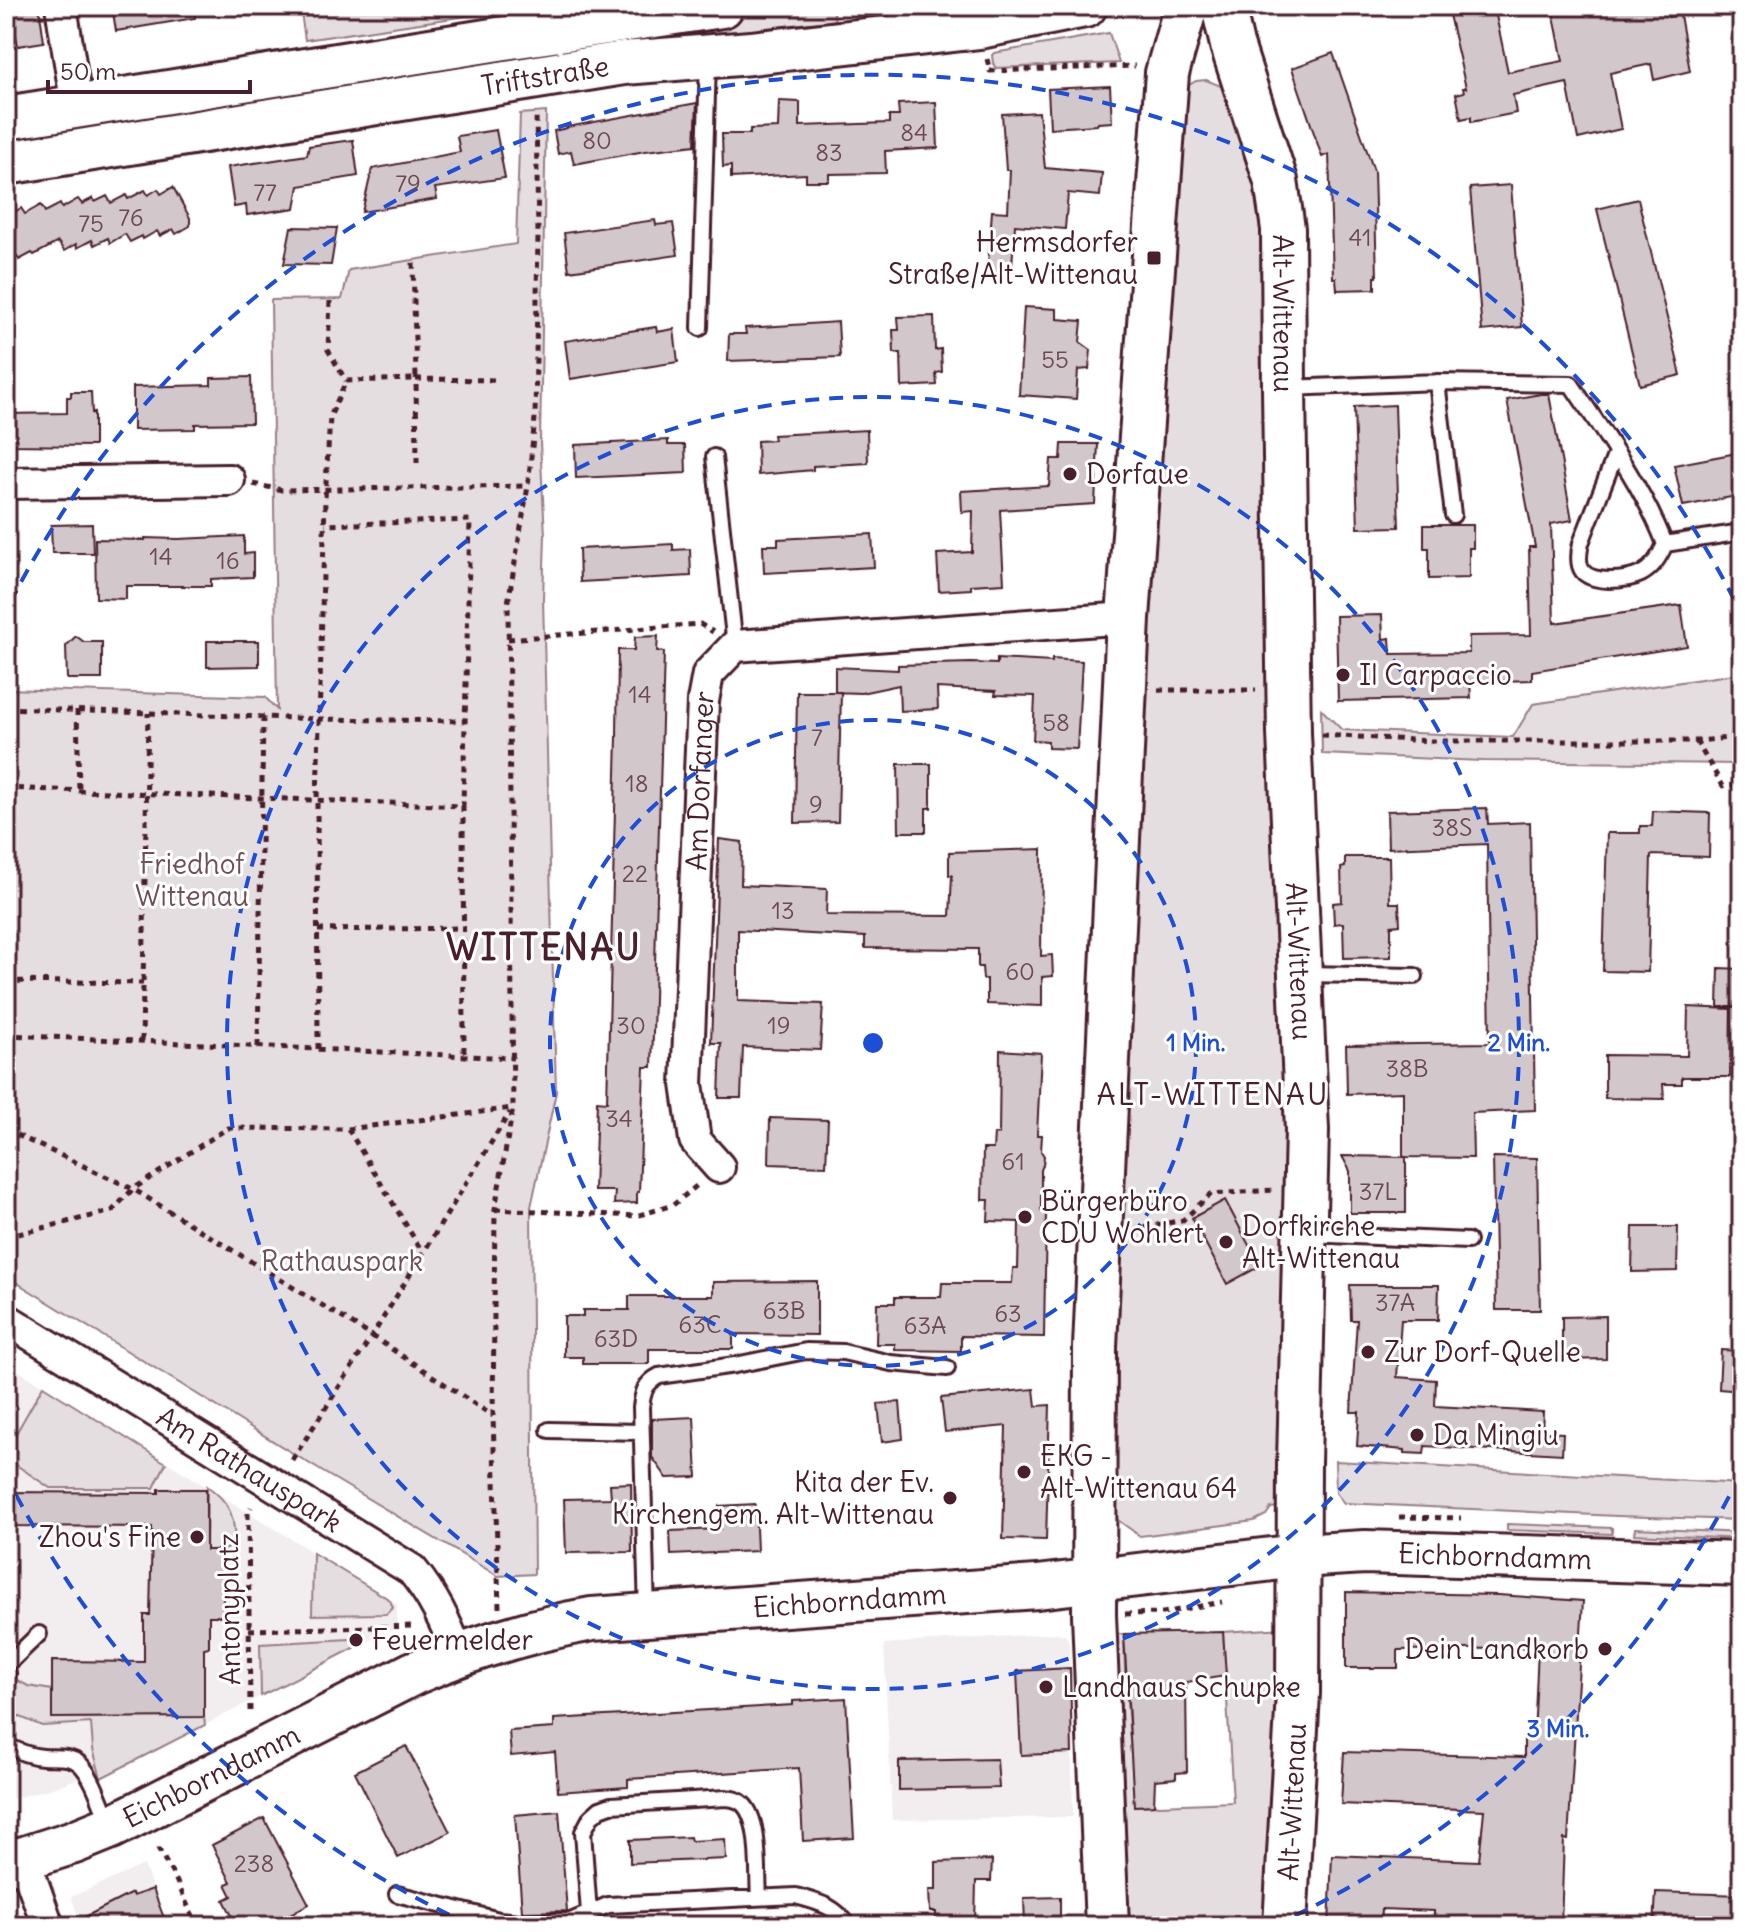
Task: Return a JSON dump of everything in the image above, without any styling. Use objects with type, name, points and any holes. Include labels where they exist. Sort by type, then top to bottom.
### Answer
[{"type":"main road","name":"Triftstraße","points":[[6,118],[722,6]]},
{"type":"main road","name":"Triftstraße","points":[[6,163],[624,63],[751,53],[856,24],[980,27],[1085,6]]},
{"type":"main road","points":[[1107,1926],[1096,1676],[1103,1597],[1095,1347],[1152,70],[1186,6]]},
{"type":"main road","name":"Alt-Wittenau","points":[[1223,6],[1232,45],[1276,181],[1283,229],[1289,733],[1307,1130],[1298,1693],[1285,1926]]},
{"type":"main road","points":[[619,22],[624,63]]},
{"type":"main road","points":[[1152,70],[1216,66],[1242,74]]},
{"type":"main road","name":"Eichborndamm","points":[[15,1862],[111,1827],[414,1673],[458,1654],[546,1627],[592,1619],[1037,1587],[1103,1597],[1298,1556],[1365,1552],[1742,1564]]},
{"type":"street","points":[[61,6],[77,107]]},
{"type":"street","points":[[6,483],[229,480]]},
{"type":"street","points":[[735,646],[1128,618]]},
{"type":"street","name":"Am Dorfanger","points":[[719,1167],[695,1140],[687,1084],[703,701],[708,674],[735,646]]},
{"type":"street","name":"Am Rathauspark","points":[[6,1319],[412,1570],[442,1614],[458,1654]]},
{"type":"street","points":[[15,1862],[48,1926]]},
{"type":"lane","points":[[700,328],[708,55]]},
{"type":"lane","points":[[1284,388],[1437,382],[1571,384],[1616,453],[1656,521],[1665,544],[1659,558],[1642,573],[1624,580],[1592,580],[1586,576],[1578,558],[1616,453]]},
{"type":"lane","points":[[1437,382],[1453,515]]},
{"type":"lane","points":[[714,457],[735,646]]},
{"type":"lane","points":[[1665,544],[1742,532]]},
{"type":"lane","points":[[1300,974],[1415,976]]},
{"type":"lane","points":[[1304,1233],[1468,1241]]},
{"type":"lane","points":[[647,1614],[641,1432],[643,1393],[652,1380],[659,1376],[806,1351],[843,1352],[891,1363],[947,1368]]},
{"type":"lane","points":[[549,1430],[641,1432]]},
{"type":"lane","points":[[9,1669],[39,1634]]},
{"type":"lane","points":[[6,1745],[40,1757],[74,1760],[82,1765],[111,1827]]},
{"type":"lane","points":[[589,1913],[583,1832],[591,1817],[611,1805],[726,1798],[738,1800],[745,1806],[755,1829],[759,1898]]},
{"type":"lane","points":[[397,1894],[499,1920],[520,1922],[571,1921],[608,1905],[796,1896],[826,1904],[840,1913],[849,1926]]},
{"type":"path","points":[[985,50],[990,71],[1152,70]]},
{"type":"path","points":[[498,1590],[493,1416],[495,1209],[513,1108],[508,603],[528,486],[535,403],[538,235],[536,113]]},
{"type":"path","points":[[413,262],[417,463]]},
{"type":"path","points":[[330,301],[328,350],[346,381]]},
{"type":"path","points":[[346,381],[499,380]]},
{"type":"path","points":[[318,1049],[317,800],[325,525],[330,417],[346,381]]},
{"type":"path","points":[[229,480],[282,490],[528,486]]},
{"type":"path","points":[[325,525],[470,520],[463,806],[464,1056]]},
{"type":"path","points":[[508,639],[700,624],[735,646]]},
{"type":"path","points":[[1125,690],[1288,690]]},
{"type":"path","points":[[6,708],[465,721]]},
{"type":"path","points":[[77,710],[79,791]]},
{"type":"path","points":[[142,1041],[148,713]]},
{"type":"path","points":[[258,1047],[263,717]]},
{"type":"path","points":[[1289,733],[1432,741],[1696,741],[1742,737]]},
{"type":"path","points":[[1696,741],[1723,786],[1742,784]]},
{"type":"path","points":[[6,788],[463,806]]},
{"type":"path","points":[[318,930],[464,928]]},
{"type":"path","points":[[6,981],[143,983]]},
{"type":"path","points":[[6,1035],[513,1058]]},
{"type":"path","points":[[6,1237],[112,1211],[133,1189],[228,1128],[348,1129],[513,1108]]},
{"type":"path","points":[[292,1460],[513,1108]]},
{"type":"path","points":[[348,1129],[423,1253]]},
{"type":"path","points":[[6,1130],[133,1189],[372,1336],[493,1416]]},
{"type":"path","points":[[495,1209],[636,1216],[673,1205],[719,1167]]},
{"type":"path","points":[[1102,1221],[1132,1231],[1183,1220],[1211,1194],[1304,1189]]},
{"type":"path","name":"Antonyplatz","points":[[250,1711],[248,1513],[251,1507]]},
{"type":"path","points":[[1103,1597],[1163,1613],[1231,1601]]},
{"type":"path","points":[[249,1630],[415,1626]]},
{"type":"path","points":[[158,1848],[197,1926]]},
{"type":"shaded area","points":[[6,1363],[397,1604],[397,1628],[141,1755],[50,1789],[6,1800]]},
{"type":"shaded area","points":[[1065,1635],[1069,1641],[1073,1817],[892,1820],[884,1644]]},
{"type":"shaded area","points":[[144,1865],[167,1926],[82,1926],[71,1897]]},
{"type":"green space","points":[[300,6],[534,6],[305,40]]},
{"type":"green space","points":[[804,6],[833,6],[835,21],[673,46],[667,39],[667,33],[676,26]]},
{"type":"green space","points":[[876,6],[986,6],[882,18],[877,15]]},
{"type":"green space","points":[[1109,33],[1119,63],[996,68],[993,63],[994,53]]},
{"type":"green space","points":[[1206,80],[1221,86],[1226,93],[1266,226],[1292,1166],[1285,1506],[1271,1508],[1266,1515],[1254,1521],[1140,1536],[1108,1513],[1117,1084],[1182,89],[1196,81]]},
{"type":"green space","points":[[546,112],[540,442],[545,535],[543,599],[556,1092],[531,1207],[534,1574],[498,1576],[6,1276],[6,689],[265,697],[277,710],[271,300],[342,299],[349,270],[516,244],[520,114]]},
{"type":"green space","points":[[1742,673],[1742,764],[1482,761],[1322,754],[1321,709],[1342,730],[1513,737],[1533,704]]},
{"type":"green space","points":[[43,1386],[166,1463],[154,1488],[50,1488],[6,1458],[6,1451]]},
{"type":"green space","points":[[1335,1461],[1742,1484],[1742,1520],[1344,1503],[1336,1493]]},
{"type":"green space","points":[[207,1486],[230,1510],[234,1526],[234,1544],[231,1547],[206,1550]]},
{"type":"green space","points":[[1507,1524],[1612,1528],[1612,1534],[1507,1530]]},
{"type":"green space","points":[[1635,1528],[1742,1533],[1742,1539],[1634,1534]]},
{"type":"green space","points":[[313,1553],[390,1600],[393,1608],[386,1614],[312,1615]]},
{"type":"green space","points":[[1283,1628],[1270,1926],[1122,1926],[1111,1634],[1124,1634],[1135,1806],[1233,1802],[1223,1632]]},
{"type":"green space","points":[[350,1639],[362,1644],[261,1696],[260,1644]]},
{"type":"green space","points":[[15,1679],[28,1686],[52,1690],[91,1717],[204,1717],[205,1725],[101,1778],[93,1749],[91,1723],[42,1726],[6,1711],[6,1693]]},
{"type":"building","points":[[6,6],[39,6],[44,42],[18,46],[16,36],[6,37]]},
{"type":"building","points":[[112,6],[194,6],[195,18],[116,31]]},
{"type":"building","points":[[1447,6],[1494,6],[1508,72],[1563,61],[1552,6],[1666,6],[1668,17],[1680,15],[1690,71],[1654,80],[1651,64],[1610,73],[1621,129],[1578,139],[1567,83],[1513,95],[1516,113],[1471,122],[1471,117],[1461,119],[1456,94],[1464,92],[1463,88],[1466,88]]},
{"type":"building","points":[[1333,53],[1374,171],[1375,289],[1337,290],[1336,278],[1333,278],[1329,154],[1322,157],[1292,68]]},
{"type":"building","points":[[1110,86],[1112,122],[1050,128],[1048,89]]},
{"type":"building","points":[[779,101],[800,102],[800,126],[889,123],[889,116],[899,116],[898,104],[936,102],[938,148],[885,151],[886,173],[829,174],[829,181],[806,181],[806,174],[731,178],[731,166],[723,167],[722,134],[750,134],[750,129],[778,128]]},
{"type":"building","points":[[697,103],[695,145],[574,164],[571,151],[558,154],[554,131]]},
{"type":"building","points":[[1039,112],[1045,168],[1102,173],[1100,196],[1068,193],[1065,229],[1015,225],[1011,279],[987,277],[992,211],[1008,212],[1010,170],[1006,170],[1002,114]]},
{"type":"building","points":[[496,130],[505,178],[435,188],[437,199],[362,212],[372,169],[460,152],[457,136]]},
{"type":"building","points":[[353,140],[358,176],[299,186],[295,208],[247,215],[246,205],[234,207],[228,167],[307,155],[309,146]]},
{"type":"building","points":[[1511,185],[1522,327],[1482,331],[1470,188]]},
{"type":"building","points":[[173,187],[190,218],[190,226],[176,234],[173,229],[160,236],[157,231],[130,242],[125,234],[110,243],[108,238],[94,245],[92,240],[64,251],[58,242],[34,255],[32,253],[19,260],[16,255],[6,261],[6,217],[21,208],[25,214],[41,205],[45,212],[60,204],[62,208],[78,199],[82,204],[107,196],[111,203],[145,190],[148,195],[158,189],[161,194]]},
{"type":"building","points":[[1638,199],[1681,375],[1640,385],[1597,209]]},
{"type":"building","points":[[655,220],[656,225],[673,223],[678,255],[569,271],[564,233]]},
{"type":"building","points":[[291,227],[337,228],[331,265],[284,264]]},
{"type":"building","points":[[1024,307],[1057,309],[1057,319],[1082,321],[1080,342],[1091,350],[1089,369],[1078,370],[1076,399],[1019,395]]},
{"type":"building","points":[[934,316],[935,350],[941,349],[942,372],[936,373],[937,385],[902,387],[901,353],[894,353],[893,330],[899,330],[898,317]]},
{"type":"building","points":[[838,322],[840,357],[728,361],[729,334],[746,334],[745,328]]},
{"type":"building","points":[[656,327],[657,332],[674,329],[678,362],[570,379],[565,341]]},
{"type":"building","points":[[251,377],[252,423],[195,424],[195,429],[133,430],[133,387],[211,385],[211,378]]},
{"type":"building","points":[[71,392],[91,392],[94,446],[6,445],[6,414],[67,413],[67,397],[71,397]]},
{"type":"building","points":[[1549,394],[1572,520],[1551,524],[1554,623],[1681,605],[1687,646],[1532,671],[1532,680],[1470,682],[1471,698],[1338,701],[1336,616],[1382,615],[1383,639],[1390,638],[1391,654],[1469,653],[1469,636],[1531,635],[1529,547],[1535,547],[1507,400]]},
{"type":"building","points":[[1395,405],[1399,527],[1358,528],[1354,407]]},
{"type":"building","points":[[867,430],[868,463],[813,466],[813,470],[758,475],[757,441],[774,440],[773,435]]},
{"type":"building","points":[[668,440],[668,445],[685,445],[686,473],[576,478],[575,445]]},
{"type":"building","points":[[1062,444],[1098,444],[1095,504],[1000,510],[1004,583],[939,591],[937,554],[972,552],[973,511],[962,512],[961,491],[1049,486],[1051,459],[1061,459]]},
{"type":"building","points":[[1742,452],[1742,495],[1683,506],[1674,465]]},
{"type":"building","points":[[92,524],[93,553],[52,553],[51,525]]},
{"type":"building","points":[[1424,525],[1473,525],[1469,578],[1429,579],[1429,548],[1424,548]]},
{"type":"building","points":[[872,534],[874,567],[764,573],[763,545],[778,545],[778,539]]},
{"type":"building","points":[[244,536],[244,554],[253,553],[253,577],[211,579],[211,586],[126,586],[126,599],[96,598],[95,539]]},
{"type":"building","points":[[673,544],[673,550],[690,549],[691,576],[580,582],[579,549]]},
{"type":"building","points":[[76,636],[84,642],[102,642],[102,679],[67,679],[66,646]]},
{"type":"building","points":[[658,636],[657,651],[664,652],[652,1067],[644,1067],[637,1203],[614,1204],[615,1191],[594,1191],[597,1101],[607,1102],[618,650],[634,650],[635,637]]},
{"type":"building","points":[[207,641],[259,641],[259,666],[207,667]]},
{"type":"building","points":[[997,659],[1082,661],[1077,749],[1048,748],[1048,741],[1033,740],[1035,696],[937,688],[938,709],[900,711],[899,685],[861,693],[835,692],[835,667],[898,670],[898,665],[997,664]]},
{"type":"building","points":[[797,692],[841,692],[838,822],[795,823]]},
{"type":"building","points":[[898,764],[931,764],[931,808],[926,808],[926,832],[899,832]]},
{"type":"building","points":[[1487,808],[1488,824],[1530,822],[1535,1110],[1472,1113],[1473,1158],[1403,1157],[1403,1092],[1347,1094],[1346,1045],[1490,1043],[1487,844],[1388,848],[1387,811]]},
{"type":"building","points":[[1653,811],[1710,813],[1709,857],[1651,855],[1648,972],[1603,971],[1607,833],[1640,833],[1640,826],[1652,826]]},
{"type":"building","points":[[719,839],[742,842],[741,885],[827,889],[826,915],[950,916],[952,875],[949,875],[949,852],[1042,849],[1041,956],[1052,955],[1053,976],[1042,977],[1042,1006],[987,1004],[987,979],[983,979],[982,967],[978,967],[978,949],[865,948],[865,937],[738,930],[738,1001],[823,1004],[820,1050],[743,1047],[741,1098],[719,1098],[721,1043],[711,1043]]},
{"type":"building","points":[[1345,857],[1389,857],[1390,903],[1399,903],[1400,925],[1391,926],[1391,957],[1344,958],[1343,923],[1334,924],[1333,903],[1342,902],[1341,868],[1345,867]]},
{"type":"building","points":[[1719,968],[1742,969],[1742,1007],[1718,1007]]},
{"type":"building","points":[[1688,1007],[1731,1009],[1730,1077],[1682,1077],[1682,1084],[1663,1084],[1664,1099],[1605,1098],[1605,1055],[1687,1056]]},
{"type":"building","points":[[1000,1050],[1041,1053],[1037,1135],[1042,1135],[1041,1211],[1046,1212],[1044,1337],[961,1336],[961,1351],[895,1350],[895,1344],[876,1344],[877,1303],[895,1303],[895,1297],[941,1297],[942,1283],[1012,1283],[1013,1268],[1018,1268],[1019,1222],[988,1221],[989,1200],[982,1200],[983,1149],[993,1149],[994,1134],[999,1134]]},
{"type":"building","points":[[770,1118],[828,1120],[826,1166],[769,1164]]},
{"type":"building","points":[[1342,1156],[1406,1157],[1406,1213],[1350,1213],[1350,1171]]},
{"type":"building","points":[[1493,1157],[1537,1158],[1540,1310],[1496,1310]]},
{"type":"building","name":"Dorfkirche Alt-Wittenau","points":[[1225,1200],[1260,1266],[1227,1284],[1192,1218]]},
{"type":"building","points":[[1633,1227],[1678,1227],[1677,1271],[1632,1272]]},
{"type":"building","points":[[817,1281],[817,1335],[733,1334],[733,1349],[649,1349],[649,1364],[583,1364],[583,1357],[564,1357],[564,1316],[583,1316],[583,1310],[629,1310],[629,1296],[713,1296],[713,1282]]},
{"type":"building","points":[[1350,1285],[1439,1285],[1438,1320],[1401,1320],[1397,1377],[1436,1380],[1435,1406],[1543,1412],[1542,1432],[1563,1433],[1562,1454],[1425,1446],[1424,1454],[1357,1446],[1359,1412],[1351,1412],[1357,1320],[1351,1320]]},
{"type":"building","points":[[1606,1316],[1606,1359],[1562,1360],[1562,1317]]},
{"type":"building","points":[[1721,1350],[1742,1351],[1742,1391],[1719,1389]]},
{"type":"building","points":[[1034,1389],[1036,1406],[1050,1405],[1046,1540],[1003,1539],[1006,1426],[945,1432],[941,1398]]},
{"type":"building","points":[[900,1402],[903,1439],[882,1442],[878,1404]]},
{"type":"building","points":[[694,1417],[697,1477],[667,1478],[652,1457],[652,1419]]},
{"type":"building","points":[[631,1483],[632,1552],[566,1553],[564,1499],[611,1498],[610,1484]]},
{"type":"building","points":[[159,1489],[206,1489],[206,1550],[224,1550],[223,1616],[209,1616],[209,1647],[204,1648],[204,1717],[52,1718],[52,1661],[144,1662],[144,1615],[150,1615],[152,1527],[6,1526],[6,1492],[159,1493]]},
{"type":"building","points":[[755,1504],[757,1551],[671,1555],[670,1531],[721,1529],[719,1506]]},
{"type":"building","points":[[1346,1592],[1498,1595],[1583,1601],[1568,1840],[1564,1839],[1561,1926],[1468,1926],[1469,1919],[1434,1918],[1434,1911],[1382,1909],[1381,1926],[1329,1926],[1332,1855],[1479,1861],[1484,1810],[1341,1804],[1344,1752],[1524,1757],[1524,1738],[1534,1738],[1538,1648],[1398,1650],[1398,1668],[1346,1668]]},
{"type":"building","points":[[1223,1632],[1226,1676],[1186,1682],[1187,1772],[1176,1773],[1176,1778],[1155,1780],[1154,1805],[1134,1806],[1124,1634]]},
{"type":"building","points":[[1070,1668],[1072,1753],[1021,1755],[1017,1671]]},
{"type":"building","points":[[846,1698],[854,1838],[803,1841],[799,1768],[628,1779],[628,1787],[558,1792],[555,1752],[511,1756],[509,1731],[554,1728],[554,1719],[793,1705],[793,1701]]},
{"type":"building","points":[[406,1746],[450,1832],[398,1858],[355,1772]]},
{"type":"building","points":[[997,1759],[999,1788],[899,1790],[899,1761]]},
{"type":"building","points":[[559,1811],[567,1911],[522,1912],[515,1815]]},
{"type":"building","points":[[264,1818],[309,1904],[268,1926],[237,1926],[224,1900],[232,1896],[226,1884],[231,1882],[212,1845]]},
{"type":"building","points":[[690,1837],[691,1841],[725,1839],[726,1859],[630,1863],[630,1840]]},
{"type":"building","points":[[992,1860],[991,1881],[976,1881],[975,1926],[936,1926],[936,1912],[930,1912],[929,1890],[936,1890],[936,1862]]},
{"type":"building","points":[[153,1889],[167,1926],[67,1926],[132,1893],[133,1896]]},
{"type":"building","points":[[1656,1892],[1742,1895],[1742,1926],[1654,1926]]},
{"type":"building","points":[[1060,1897],[1060,1926],[1025,1926],[1024,1898]]},
{"type":"place","name":"Hermsdorfer Straße/Alt-Wittenau","points":[[1154,258]]},
{"type":"place","name":"Dorfaue","points":[[1070,474]]},
{"type":"place","name":"Il Carpaccio","points":[[1343,675]]},
{"type":"place","name":"Bürgerbüro CDU Wohlert","points":[[1025,1217]]},
{"type":"place","name":"Dorfkirche Alt-Wittenau","points":[[1226,1242]]},
{"type":"place","name":"Zur Dorf-Quelle","points":[[1368,1352]]},
{"type":"place","name":"Da Mingiu","points":[[1417,1435]]},
{"type":"place","name":"EKG - Alt-Wittenau 64","points":[[1024,1472]]},
{"type":"place","name":"Kita der Ev. Kirchengem. Alt-Wittenau","points":[[950,1498]]},
{"type":"place","name":"Zhou's Fine","points":[[197,1537]]},
{"type":"place","name":"Feuermelder","points":[[356,1640]]},
{"type":"place","name":"Dein Landkorb","points":[[1605,1649]]},
{"type":"place","name":"Landhaus Schupke","points":[[1046,1687]]},
{"type":"district","name":"WITTENAU","points":[[544,947]]},
{"type":"district","name":"ALT-WITTENAU","points":[[1213,1094]]},
{"type":"park label","name":"Friedhof Wittenau","points":[[192,880]]},
{"type":"park label","name":"Rathauspark","points":[[342,1261]]}]
